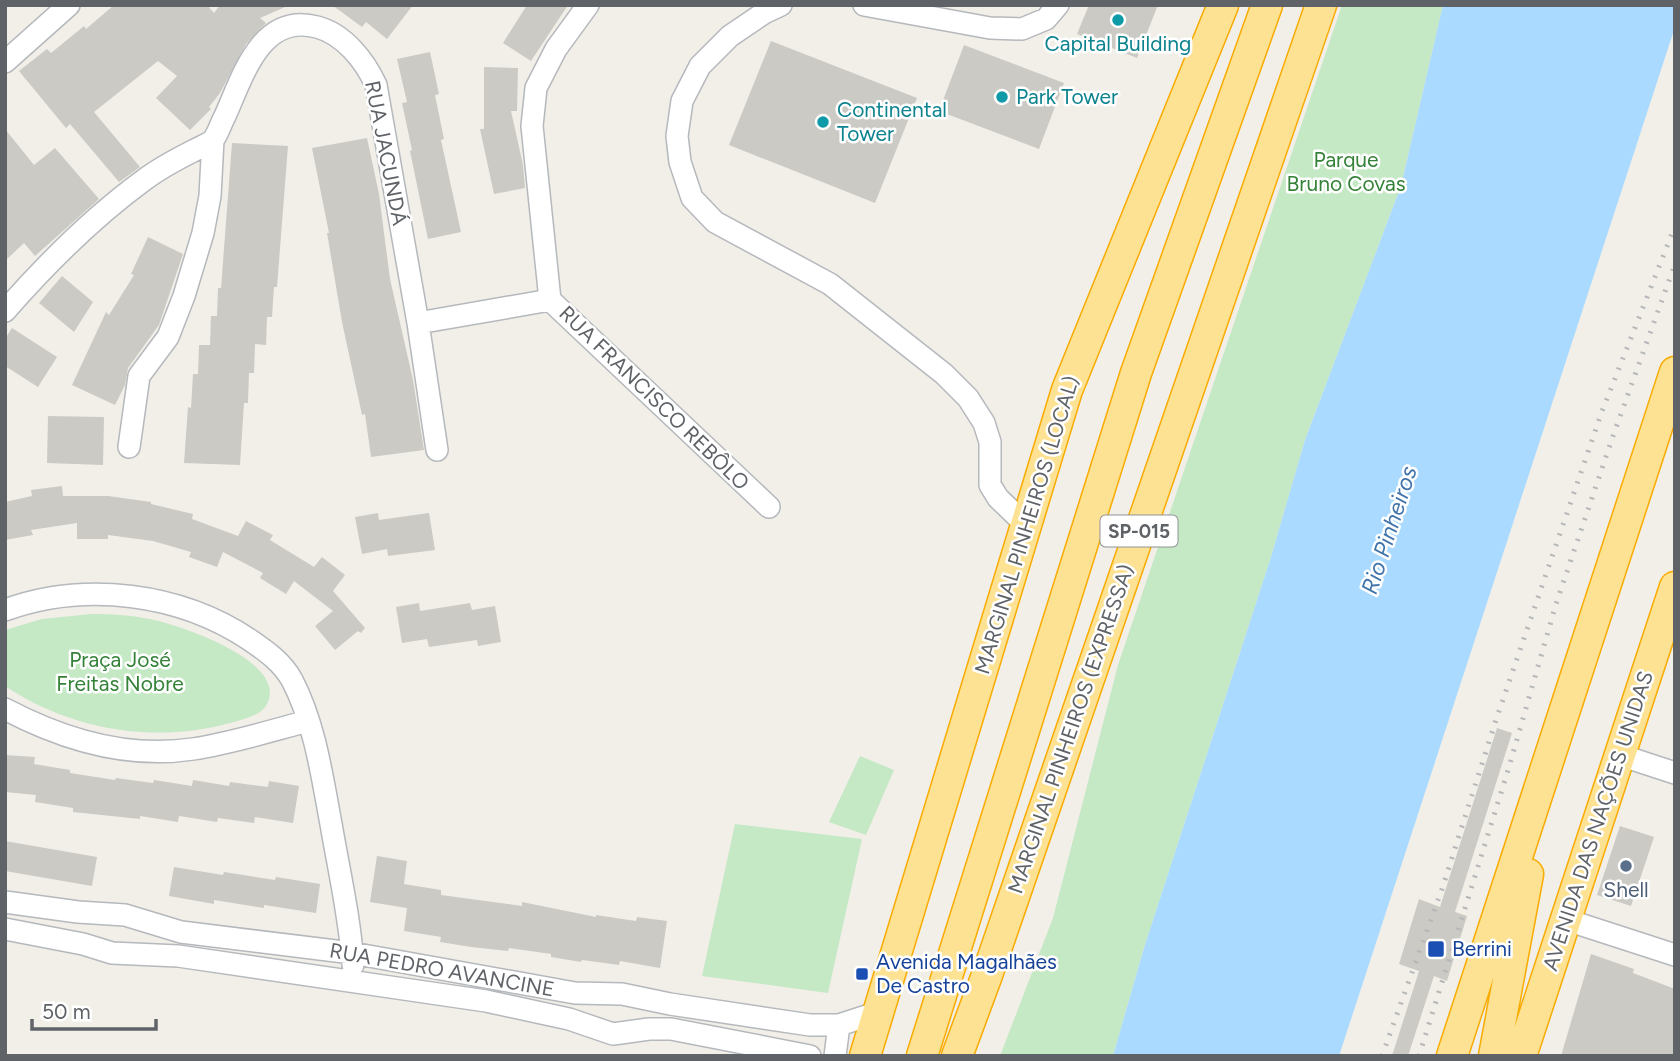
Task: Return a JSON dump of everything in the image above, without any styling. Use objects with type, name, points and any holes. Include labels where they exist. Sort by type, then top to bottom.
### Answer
[{"type":"highway","name":"MARGINAL PINHEIROS (LOCAL)","points":[[865,1056],[1067,390],[1223,5]]},
{"type":"highway","points":[[922,1056],[1136,373],[1267,5]]},
{"type":"highway","name":"MARGINAL PINHEIROS (EXPRESSA)","points":[[957,1056],[1321,5]]},
{"type":"highway","points":[[1452,1056],[1675,372]]},
{"type":"highway","points":[[1633,501],[1675,415]]},
{"type":"highway","name":"AVENIDA DAS NAÇÕES UNIDAS","points":[[1521,1056],[1672,603]]},
{"type":"highway","points":[[1494,1056],[1545,772]]},
{"type":"street","points":[[5,62],[69,5]]},
{"type":"street","name":"RUA FRANCISCO REBÔLO","points":[[588,5],[556,49],[536,88],[532,126],[550,300],[769,507]]},
{"type":"street","points":[[781,5],[730,36],[700,65],[682,101],[677,136],[680,162],[692,198],[715,222],[830,284],[944,374],[968,398],[984,423],[990,442],[990,485],[998,498],[1026,525]]},
{"type":"street","points":[[864,5],[990,28],[1022,29],[1046,19],[1058,5]]},
{"type":"street","name":"RUA JACUNDÁ","points":[[213,140],[253,55],[267,37],[284,26],[302,24],[319,27],[338,37],[369,71],[376,85],[418,323],[437,450]]},
{"type":"street","points":[[5,310],[48,262],[126,193],[159,169],[213,140]]},
{"type":"street","points":[[130,447],[139,376],[168,337],[203,233],[210,196],[213,140]]},
{"type":"street","points":[[418,323],[550,300]]},
{"type":"street","points":[[5,610],[34,601],[89,595],[150,599],[186,609],[240,634],[269,653],[292,680],[317,751],[345,900],[354,982]]},
{"type":"street","points":[[5,709],[34,724],[87,743],[160,751],[218,745],[308,720]]},
{"type":"street","points":[[1620,755],[1675,773]]},
{"type":"street","name":"RUA PEDRO AVANCINE","points":[[5,902],[125,915],[181,932],[352,953],[575,993],[622,994],[788,1022],[839,1025],[879,1012]]},
{"type":"street","points":[[100,950],[102,930],[108,915]]},
{"type":"street","points":[[1567,919],[1675,956]]},
{"type":"street","points":[[138,953],[144,942],[148,923]]},
{"type":"street","name":"RUA PEDRO AVANCINE","points":[[5,929],[83,944],[100,950],[178,956],[486,1001],[591,1026],[613,1034],[671,1029],[810,1056]]},
{"type":"street","points":[[591,1026],[592,1009],[604,993]]},
{"type":"street","points":[[639,1030],[643,1016],[640,999]]},
{"type":"street","points":[[835,1056],[839,1025]]},
{"type":"green space","name":"Parque Bruno Covas","points":[[1342,5],[1443,5],[1401,186],[1305,440],[1271,557],[1144,948],[1113,1056],[1000,1056],[1053,918],[1118,665]]},
{"type":"green space","name":"Praça José Freitas Nobre","points":[[91,614],[150,619],[206,637],[228,648],[262,673],[269,688],[267,704],[256,714],[230,723],[172,732],[143,732],[85,723],[31,701],[5,686],[5,630],[42,619]]},
{"type":"green space","points":[[860,756],[894,770],[866,835],[829,822]]},
{"type":"green space","points":[[735,824],[862,839],[828,993],[702,976]]},
{"type":"water","name":"Rio Pinheiros","points":[[1443,5],[1675,5],[1675,27],[1339,1056],[1113,1056],[1144,948],[1271,557],[1305,440],[1401,186]]},
{"type":"building","points":[[114,5],[207,5],[214,13],[220,5],[290,5],[260,18],[266,23],[246,44],[220,93],[209,107],[211,109],[190,130],[156,98],[177,76],[158,61],[94,112],[140,167],[119,182],[70,124],[66,128],[19,71],[47,49],[51,53],[84,26],[86,29]]},
{"type":"building","points":[[332,5],[413,5],[387,39],[366,22],[362,27]]},
{"type":"building","points":[[527,5],[568,5],[531,61],[503,43]]},
{"type":"building","name":"Capital Building","points":[[1089,5],[1158,5],[1137,58],[1077,34]]},
{"type":"building","name":"Continental Tower","points":[[771,41],[917,98],[875,203],[729,145]]},
{"type":"building","name":"Park Tower","points":[[964,45],[1064,83],[1039,149],[939,111]]},
{"type":"building","points":[[430,52],[439,94],[435,95],[444,139],[441,140],[461,232],[428,239],[410,151],[412,150],[402,103],[407,102],[397,59]]},
{"type":"building","points":[[484,67],[518,68],[517,111],[511,111],[523,165],[525,188],[494,194],[480,129],[484,129]]},
{"type":"building","points":[[5,129],[34,165],[55,148],[99,199],[35,256],[24,243],[5,261]]},
{"type":"building","points":[[367,138],[379,194],[390,279],[413,380],[424,450],[371,457],[365,414],[362,415],[342,322],[329,233],[312,148]]},
{"type":"building","points":[[232,143],[288,146],[277,287],[274,287],[272,317],[267,317],[266,345],[255,344],[254,373],[249,373],[248,403],[244,403],[240,465],[184,463],[188,407],[191,408],[193,374],[198,374],[199,345],[210,345],[211,316],[217,316]]},
{"type":"building","points":[[148,237],[183,254],[159,325],[128,368],[125,385],[115,405],[72,385],[106,312],[109,315],[134,275],[131,274]]},
{"type":"building","points":[[62,276],[93,302],[74,332],[39,303]]},
{"type":"building","points":[[12,328],[57,357],[38,387],[5,366],[5,339]]},
{"type":"building","points":[[48,416],[104,417],[103,465],[47,463]]},
{"type":"building","points":[[62,486],[63,496],[108,496],[151,502],[193,514],[192,519],[238,536],[246,521],[273,535],[270,540],[314,567],[322,557],[345,575],[333,591],[365,628],[335,650],[315,626],[333,611],[294,581],[286,594],[260,578],[263,573],[223,552],[217,567],[189,557],[191,552],[153,541],[108,535],[108,539],[77,539],[77,523],[31,530],[33,535],[5,540],[5,502],[32,496],[31,490]]},
{"type":"building","points":[[378,513],[379,520],[429,513],[435,550],[388,556],[387,549],[362,554],[355,517]]},
{"type":"building","points":[[419,603],[420,611],[470,603],[472,610],[495,606],[501,642],[478,646],[477,640],[429,647],[427,639],[402,643],[396,607]]},
{"type":"building","points":[[1497,728],[1512,733],[1455,912],[1467,916],[1447,981],[1434,976],[1408,1056],[1392,1056],[1419,971],[1399,964],[1419,899],[1440,907]]},
{"type":"building","points":[[5,755],[35,757],[34,764],[115,780],[153,783],[154,780],[192,786],[193,780],[229,786],[230,782],[268,787],[269,781],[299,786],[293,823],[255,817],[254,823],[218,818],[217,822],[179,816],[178,822],[140,816],[140,819],[73,812],[73,808],[35,802],[36,795],[5,792]]},
{"type":"building","name":"Shell","points":[[1620,826],[1654,837],[1631,906],[1597,895]]},
{"type":"building","points":[[5,841],[97,857],[92,886],[5,871]]},
{"type":"building","points":[[377,856],[407,861],[404,884],[441,890],[441,895],[522,906],[522,902],[596,917],[636,921],[637,917],[667,921],[660,968],[620,961],[619,965],[581,962],[551,957],[551,954],[509,948],[508,951],[471,947],[440,942],[441,937],[404,931],[407,908],[370,902]]},
{"type":"building","points":[[174,867],[223,875],[224,872],[320,884],[316,913],[214,900],[214,904],[169,896]]},
{"type":"building","points":[[1591,954],[1634,969],[1633,973],[1675,989],[1675,1056],[1561,1056]]},
{"type":"railway","points":[[1382,1056],[1442,889],[1496,720],[1601,414],[1675,226]]},
{"type":"railway","points":[[1419,1056],[1509,767],[1556,604],[1675,264]]},
{"type":"place","name":"Capital Building","points":[[1118,20]]},
{"type":"place","name":"Park Tower","points":[[1002,97]]},
{"type":"place","name":"Continental Tower","points":[[823,122]]},
{"type":"place","name":"Shell","points":[[1626,866]]},
{"type":"place","name":"Berrini","points":[[1436,949]]},
{"type":"place","name":"Avenida Magalhães De Castro","points":[[862,974]]}]
